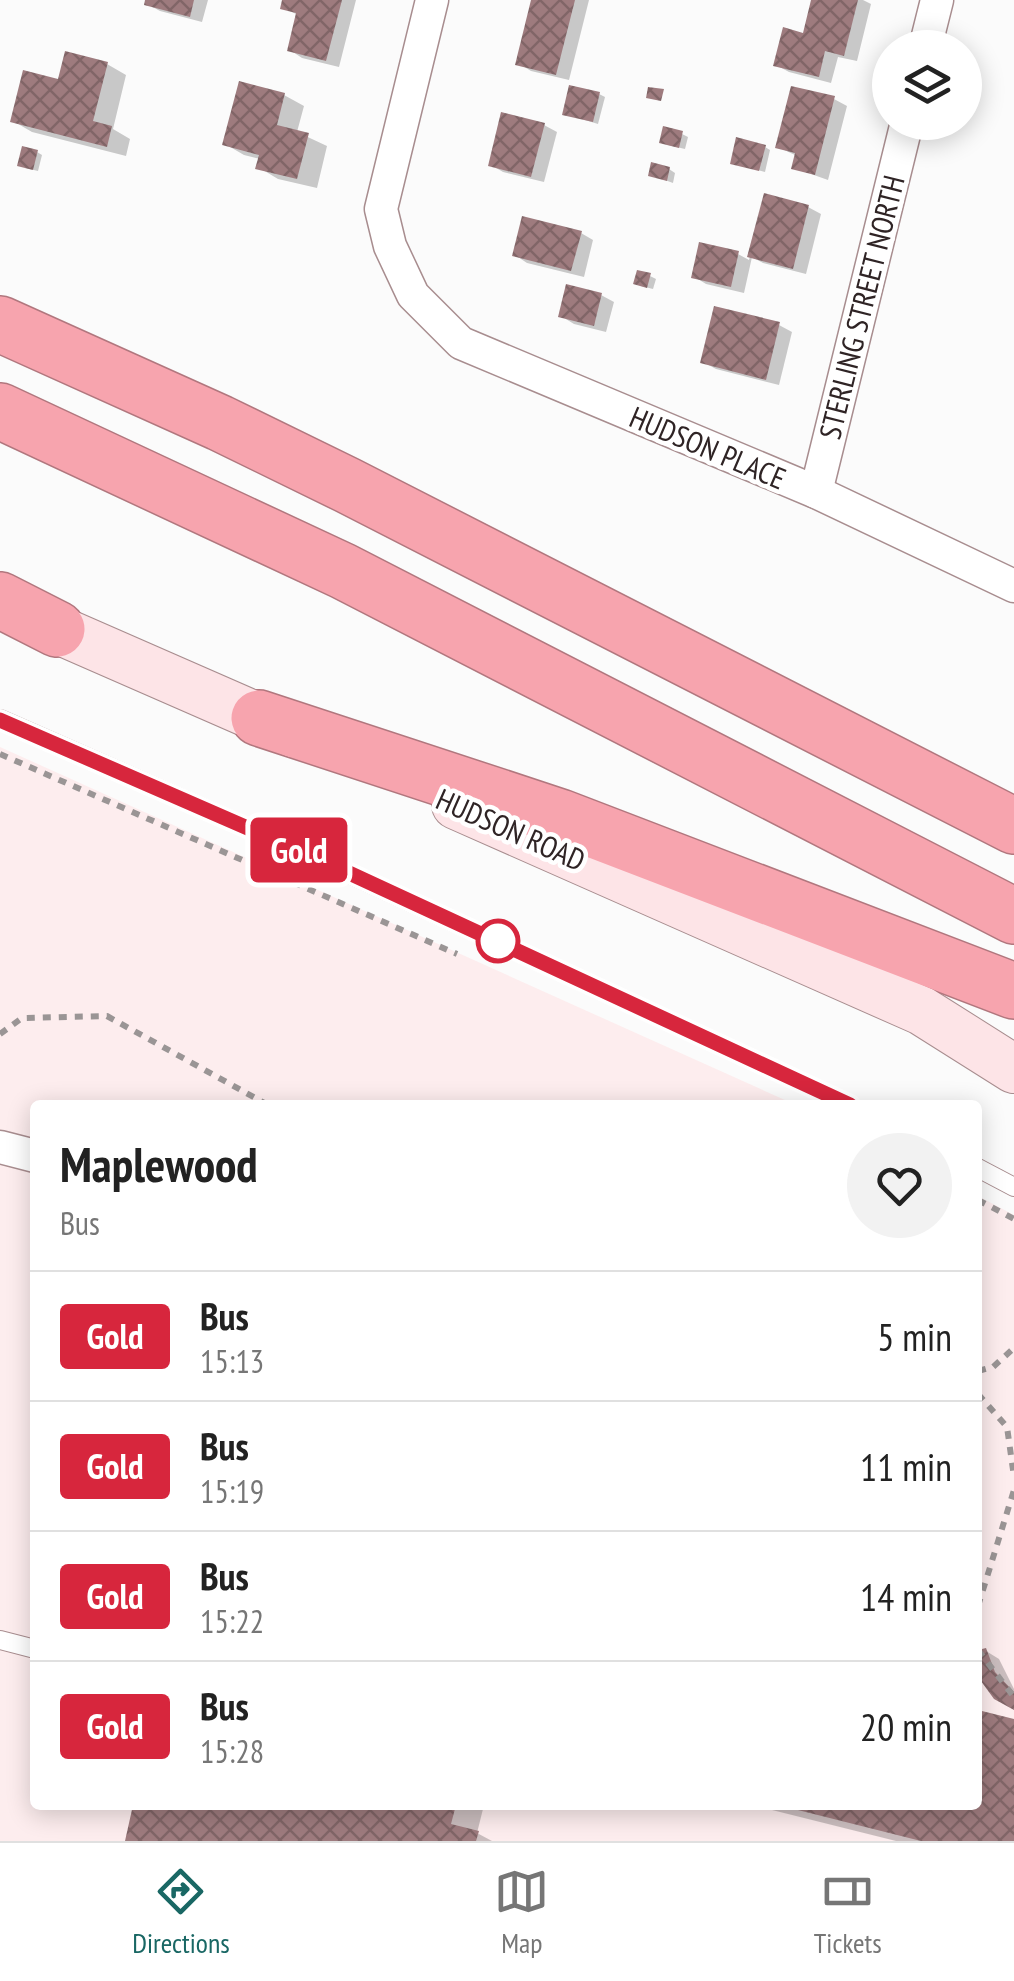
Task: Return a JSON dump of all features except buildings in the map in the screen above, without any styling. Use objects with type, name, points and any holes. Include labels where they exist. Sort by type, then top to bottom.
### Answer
[{"type":"highway","points":[[0,324],[347,485],[1014,826]]},
{"type":"highway","points":[[0,411],[343,571],[1014,916]]},
{"type":"highway","points":[[0,602],[58,629]]},
{"type":"highway","points":[[258,718],[560,817],[1014,991]]},
{"type":"street","name":"HUDSON PLACE","points":[[432,0],[381,209],[390,246],[413,295],[461,343],[816,492],[1014,586]]},
{"type":"street","points":[[930,30],[937,0]]},
{"type":"street","name":"STERLING STREET NORTH","points":[[816,492],[903,140]]},
{"type":"street","name":"HUDSON ROAD","points":[[58,629],[922,1011],[1014,1069]]},
{"type":"street","points":[[0,1147],[30,1155]]},
{"type":"lane","points":[[0,720],[305,853],[839,1100]]},
{"type":"lane","points":[[982,1170],[1014,1187]]},
{"type":"lane","points":[[0,1640],[30,1648]]},
{"type":"path","points":[[0,754],[463,957]]},
{"type":"path","points":[[0,1034],[22,1018],[106,1016],[259,1100]]},
{"type":"path","points":[[982,1370],[993,1367],[1014,1348]]},
{"type":"path","points":[[982,1399],[1007,1427],[1014,1476]]},
{"type":"path","points":[[982,1593],[1014,1490]]},
{"type":"path","points":[[982,1655],[1014,1697]]},
{"type":"shaded area","points":[[0,747],[785,1100],[30,1100],[30,1810],[982,1810],[982,1198],[1014,1215],[1014,1841],[0,1841]]},
{"type":"bus line","name":"Gold","points":[[0,720],[321,860],[839,1100]]}]
